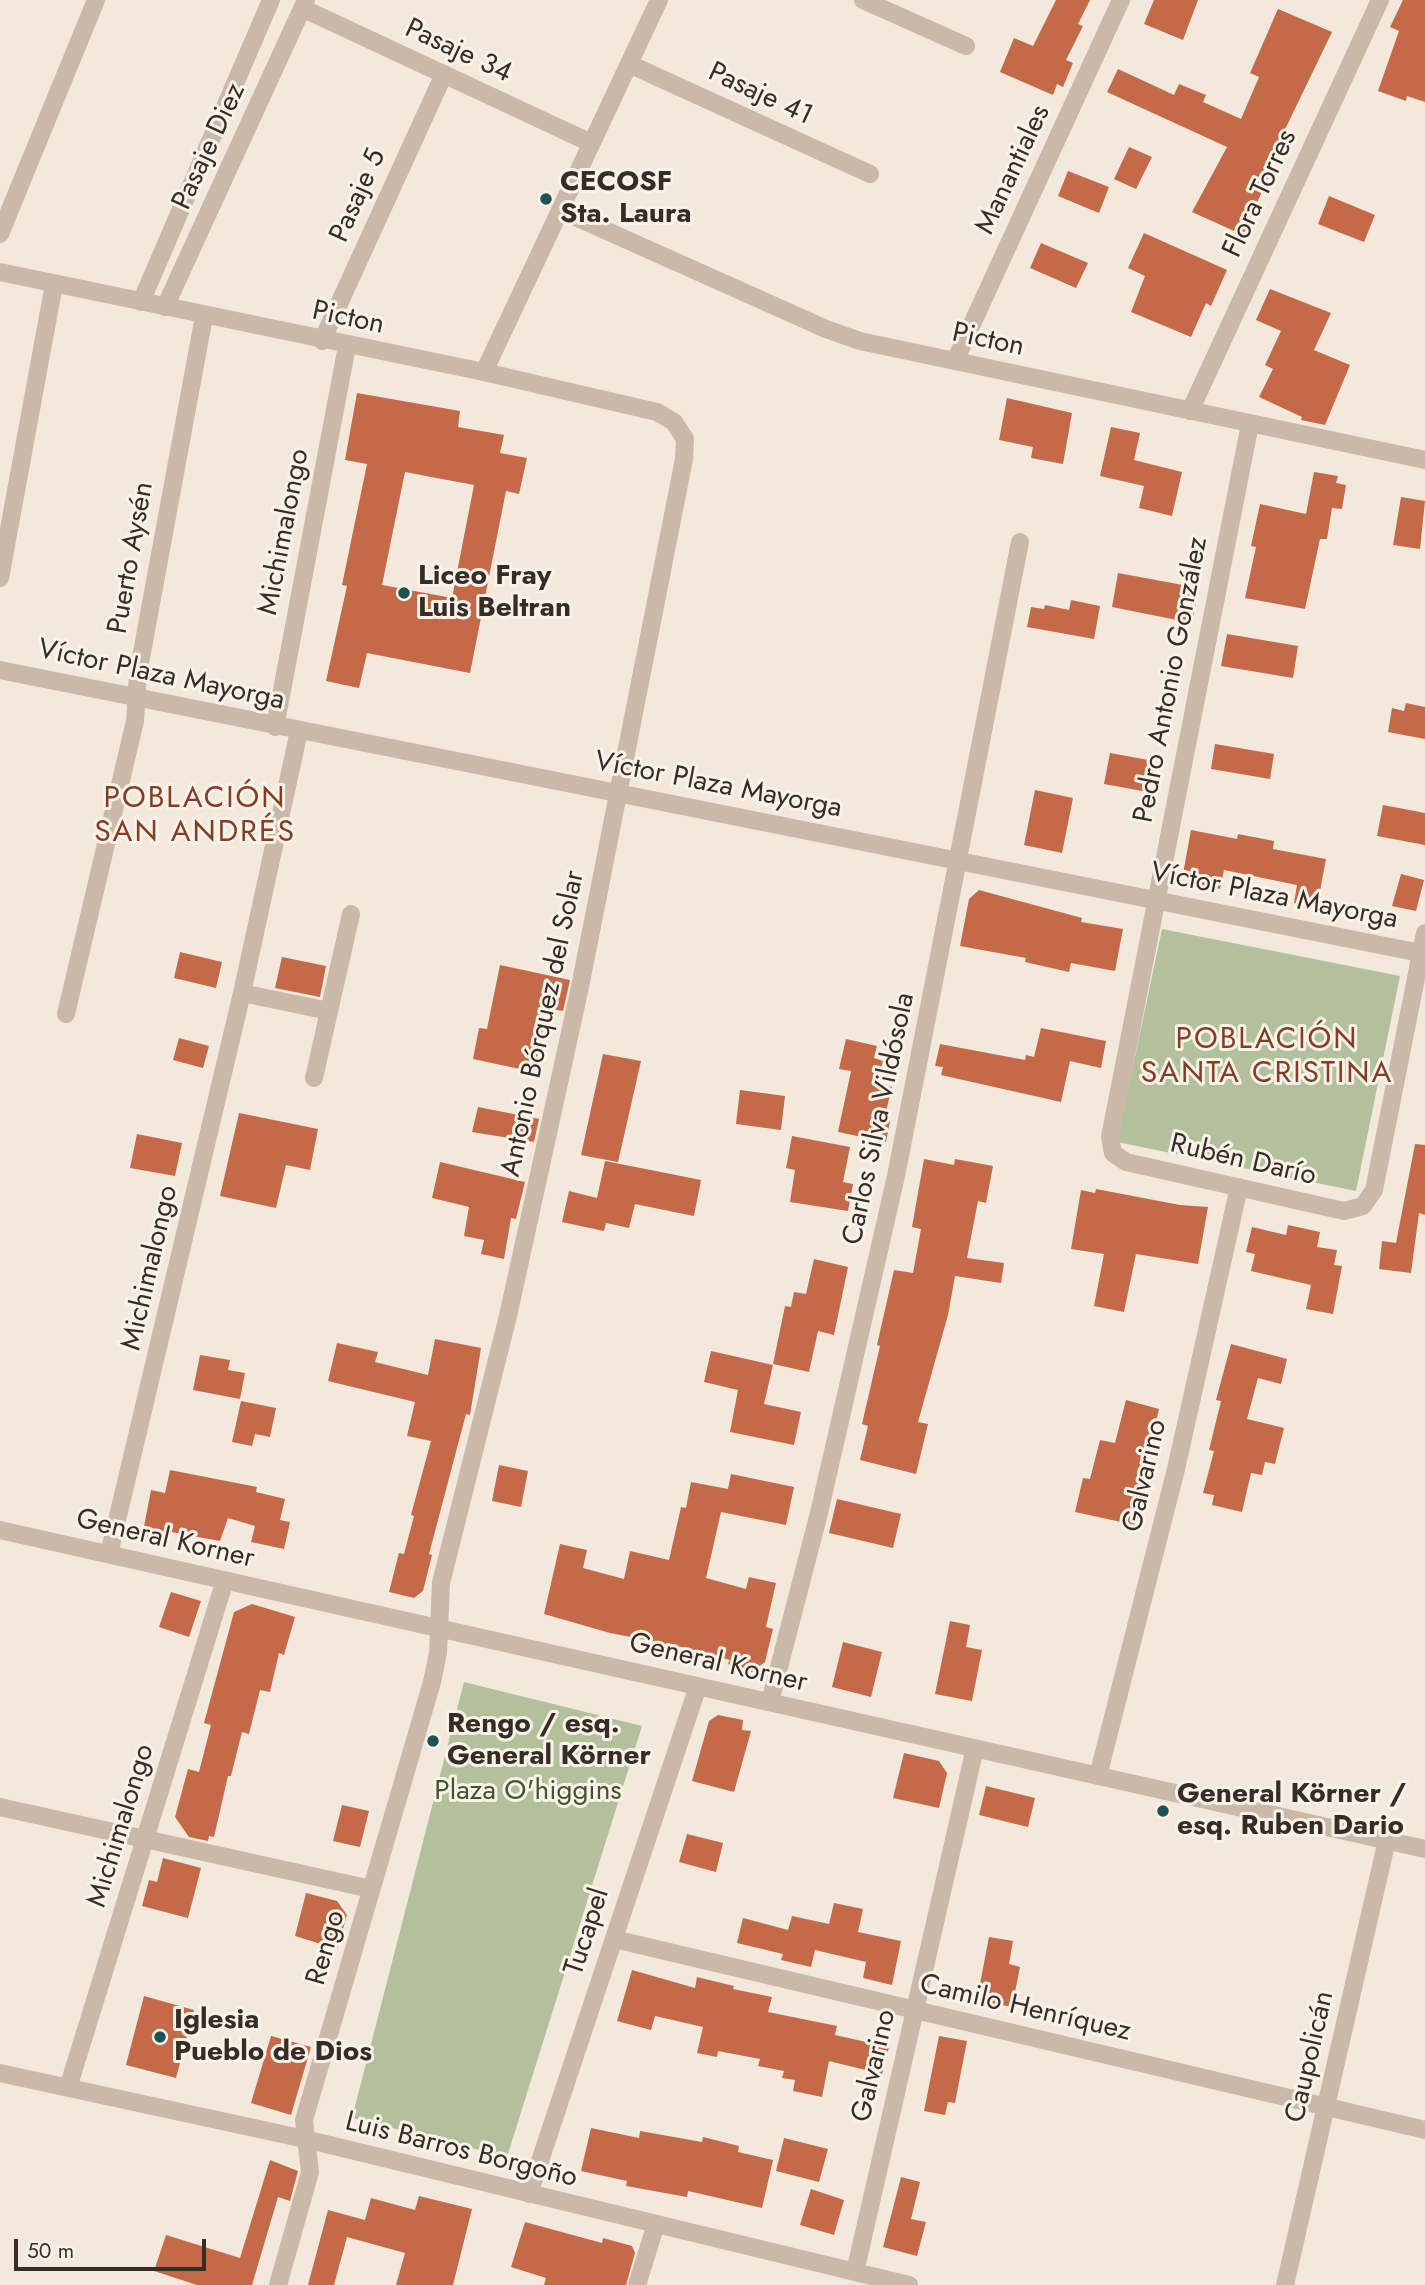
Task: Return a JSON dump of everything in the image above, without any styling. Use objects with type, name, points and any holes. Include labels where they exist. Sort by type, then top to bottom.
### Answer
[{"type":"street","points":[[0,234],[96,0]]},
{"type":"street","points":[[141,302],[271,0]]},
{"type":"street","points":[[863,0],[966,46]]},
{"type":"street","name":"Manantiales","points":[[955,361],[1121,0]]},
{"type":"street","name":"Flora Torres","points":[[1190,411],[1380,0]]},
{"type":"street","points":[[484,372],[629,64],[655,1]]},
{"type":"street","name":"Pasaje 34","points":[[304,4],[444,74],[592,143]]},
{"type":"street","name":"Pasaje Diez","points":[[165,307],[304,4]]},
{"type":"street","name":"Pasaje 41","points":[[629,64],[870,174]]},
{"type":"street","name":"Pasaje 5","points":[[322,341],[444,74]]},
{"type":"street","name":"Picton","points":[[560,210],[843,336],[1425,460]]},
{"type":"street","name":"Picton","points":[[0,272],[322,341],[484,372],[657,412],[666,416],[680,429]]},
{"type":"street","points":[[0,578],[54,284]]},
{"type":"street","name":"Puerto Aysén","points":[[65,1014],[135,721],[135,699],[204,316]]},
{"type":"street","name":"Michimalongo","points":[[275,727],[347,346]]},
{"type":"street","name":"Pedro Antonio González","points":[[1113,1153],[1110,1137],[1250,424]]},
{"type":"street","name":"Antonio Bórquez del Solar","points":[[438,1626],[441,1583],[540,1174],[619,793],[686,449],[680,429]]},
{"type":"street","name":"Carlos Silva Vildósola","points":[[770,1702],[867,1309],[1020,542]]},
{"type":"street","name":"Víctor Plaza Mayorga","points":[[0,670],[275,727],[1423,953]]},
{"type":"street","name":"Michimalongo","points":[[109,1555],[242,993],[299,731]]},
{"type":"street","points":[[314,1078],[351,914]]},
{"type":"street","points":[[1423,953],[1425,933]]},
{"type":"street","name":"Rubén Darío","points":[[1113,1153],[1126,1162],[1344,1211],[1363,1206],[1374,1190],[1423,953]]},
{"type":"street","points":[[242,993],[329,1011]]},
{"type":"street","name":"Galvarino","points":[[1098,1776],[1179,1456],[1239,1187]]},
{"type":"street","name":"General Korner","points":[[0,1530],[1425,1849]]},
{"type":"street","name":"Michimalongo","points":[[68,2088],[225,1580]]},
{"type":"street","name":"Rengo","points":[[278,2285],[310,2172],[304,2119],[432,1682],[438,1626]]},
{"type":"street","name":"Tucapel","points":[[529,2194],[698,1686]]},
{"type":"street","name":"Galvarino","points":[[855,2272],[975,1748]]},
{"type":"street","points":[[0,1807],[371,1889]]},
{"type":"street","name":"Caupolicán","points":[[1285,2285],[1387,1840]]},
{"type":"street","name":"Camilo Henríquez","points":[[614,1939],[1425,2130]]},
{"type":"street","name":"Luis Barros Borgoño","points":[[0,2073],[305,2139],[909,2285]]},
{"type":"street","points":[[637,2285],[656,2224]]},
{"type":"green space","points":[[1162,929],[1400,976],[1356,1191],[1117,1142]]},
{"type":"green space","name":"Plaza O'higgins","points":[[464,1682],[642,1726],[507,2157],[352,2118]]},
{"type":"building","points":[[1056,0],[1090,0],[1078,24],[1083,26],[1066,60],[1073,63],[1063,87],[1057,84],[1053,95],[1000,72],[1014,38],[1033,46]]},
{"type":"building","points":[[1154,0],[1198,0],[1183,40],[1144,24]]},
{"type":"building","points":[[1403,0],[1425,0],[1425,102],[1407,96],[1406,101],[1378,91],[1399,31],[1390,27]]},
{"type":"building","points":[[1278,9],[1332,32],[1265,171],[1270,173],[1243,235],[1192,212],[1227,147],[1107,92],[1118,69],[1174,95],[1179,84],[1206,95],[1203,102],[1241,119],[1259,77],[1250,73]]},
{"type":"building","points":[[1129,147],[1152,157],[1136,189],[1114,179]]},
{"type":"building","points":[[1068,171],[1109,187],[1099,213],[1058,196]]},
{"type":"building","points":[[1329,196],[1375,215],[1364,242],[1318,224]]},
{"type":"building","points":[[1144,233],[1227,270],[1211,306],[1206,303],[1191,337],[1131,312],[1145,276],[1128,268]]},
{"type":"building","points":[[1041,243],[1088,263],[1076,288],[1030,268]]},
{"type":"building","points":[[1270,289],[1331,313],[1314,350],[1350,365],[1325,425],[1301,420],[1302,417],[1259,397],[1273,369],[1265,365],[1281,331],[1256,320]]},
{"type":"building","points":[[357,393],[460,411],[458,427],[504,435],[500,453],[527,458],[519,494],[506,491],[470,673],[367,653],[359,688],[326,681],[347,586],[342,585],[367,464],[345,460]],"holes":[[[405,472],[474,485],[452,598],[382,585]]]},
{"type":"building","points":[[1007,398],[1072,413],[1063,464],[1031,458],[1033,447],[999,440]]},
{"type":"building","points":[[1111,427],[1140,433],[1134,460],[1182,472],[1172,516],[1139,508],[1144,486],[1100,476]]},
{"type":"building","points":[[1314,472],[1338,476],[1336,483],[1346,485],[1342,509],[1332,508],[1327,539],[1320,539],[1305,609],[1245,598],[1256,547],[1251,546],[1260,504],[1306,514]]},
{"type":"building","points":[[1401,497],[1425,501],[1420,549],[1393,545]]},
{"type":"building","points":[[1118,573],[1199,588],[1192,623],[1112,607]]},
{"type":"building","points":[[1071,600],[1100,606],[1094,639],[1027,627],[1031,607],[1044,609],[1045,605],[1069,610]]},
{"type":"building","points":[[1227,634],[1298,646],[1293,678],[1221,666]]},
{"type":"building","points":[[1406,703],[1425,707],[1425,739],[1388,732],[1392,708],[1404,711]]},
{"type":"building","points":[[1215,744],[1274,754],[1270,779],[1211,769]]},
{"type":"building","points":[[1110,753],[1154,761],[1148,792],[1104,784]]},
{"type":"building","points":[[1035,790],[1073,798],[1062,853],[1024,845]]},
{"type":"building","points":[[1383,805],[1425,813],[1425,845],[1377,836]]},
{"type":"building","points":[[1191,830],[1237,839],[1238,834],[1274,841],[1273,849],[1326,859],[1317,907],[1294,903],[1297,885],[1224,870],[1220,889],[1189,883],[1183,874]]},
{"type":"building","points":[[1401,874],[1424,880],[1416,911],[1392,906]]},
{"type":"building","points":[[979,890],[1082,918],[1081,922],[1123,929],[1115,971],[1071,963],[1069,972],[1025,962],[1026,958],[960,946],[969,899]]},
{"type":"building","points":[[180,952],[222,962],[216,988],[174,978]]},
{"type":"building","points":[[282,957],[326,966],[320,997],[275,988]]},
{"type":"building","points":[[500,965],[570,980],[563,1011],[547,1008],[534,1072],[473,1059],[479,1028],[487,1029]]},
{"type":"building","points":[[1041,1028],[1106,1041],[1101,1068],[1070,1061],[1061,1102],[941,1075],[943,1067],[935,1066],[940,1044],[1025,1060],[1026,1055],[1034,1057]]},
{"type":"building","points":[[179,1038],[209,1046],[203,1068],[173,1060]]},
{"type":"building","points":[[846,1039],[877,1046],[874,1058],[883,1061],[877,1084],[892,1087],[884,1120],[890,1121],[886,1142],[838,1132],[851,1071],[839,1069]]},
{"type":"building","points":[[603,1054],[641,1061],[618,1162],[581,1155]]},
{"type":"building","points":[[740,1090],[785,1096],[781,1130],[736,1124]]},
{"type":"building","points":[[478,1107],[539,1119],[534,1142],[472,1132]]},
{"type":"building","points":[[239,1113],[318,1129],[310,1170],[286,1165],[276,1208],[220,1196]]},
{"type":"building","points":[[137,1134],[182,1143],[175,1176],[130,1168]]},
{"type":"building","points":[[792,1136],[850,1147],[843,1182],[853,1184],[848,1211],[790,1202],[795,1170],[786,1168]]},
{"type":"building","points":[[1415,1144],[1425,1145],[1425,1215],[1419,1213],[1411,1273],[1379,1269],[1382,1241],[1396,1243]]},
{"type":"building","points":[[924,1159],[954,1165],[955,1159],[993,1166],[986,1203],[978,1201],[967,1258],[1004,1263],[1001,1283],[955,1276],[948,1315],[918,1422],[928,1424],[916,1474],[860,1460],[868,1426],[862,1424],[894,1270],[913,1273],[921,1229],[912,1227]]},
{"type":"building","points":[[605,1161],[701,1180],[694,1216],[635,1204],[629,1228],[606,1223],[604,1231],[562,1222],[569,1191],[597,1198]]},
{"type":"building","points":[[440,1162],[525,1182],[516,1219],[511,1218],[504,1259],[481,1254],[484,1240],[464,1236],[469,1207],[432,1198]]},
{"type":"building","points":[[1096,1189],[1180,1205],[1208,1207],[1198,1264],[1136,1254],[1124,1312],[1094,1306],[1104,1254],[1071,1249],[1081,1190],[1095,1193]]},
{"type":"building","points":[[1288,1225],[1320,1232],[1317,1247],[1337,1250],[1334,1265],[1342,1266],[1333,1314],[1306,1309],[1311,1285],[1251,1271],[1255,1254],[1246,1252],[1252,1227],[1286,1235]]},
{"type":"building","points":[[814,1259],[848,1267],[834,1335],[818,1331],[809,1372],[773,1364],[785,1306],[791,1307],[794,1292],[806,1294]]},
{"type":"building","points":[[435,1339],[481,1348],[470,1415],[466,1414],[429,1554],[432,1555],[423,1591],[414,1598],[389,1592],[399,1553],[404,1554],[414,1516],[411,1515],[431,1441],[407,1436],[415,1402],[328,1381],[337,1343],[378,1352],[375,1362],[428,1375]]},
{"type":"building","points":[[1231,1344],[1287,1359],[1281,1384],[1258,1378],[1247,1419],[1284,1428],[1275,1464],[1265,1462],[1262,1475],[1251,1473],[1242,1512],[1212,1505],[1214,1495],[1203,1493],[1214,1451],[1209,1450],[1221,1401],[1216,1400]]},
{"type":"building","points":[[711,1351],[773,1365],[764,1404],[801,1412],[794,1445],[730,1432],[738,1390],[704,1382]]},
{"type":"building","points":[[200,1355],[230,1360],[228,1370],[245,1373],[240,1399],[193,1390]]},
{"type":"building","points":[[1126,1400],[1159,1409],[1140,1490],[1143,1491],[1135,1525],[1075,1512],[1083,1478],[1090,1479],[1100,1440],[1115,1443]]},
{"type":"building","points":[[241,1401],[276,1408],[270,1437],[255,1434],[252,1446],[232,1442]]},
{"type":"building","points":[[499,1465],[528,1471],[521,1507],[492,1501]]},
{"type":"building","points":[[170,1470],[257,1487],[256,1492],[285,1499],[280,1520],[290,1522],[284,1549],[251,1542],[255,1526],[228,1518],[220,1541],[166,1531],[165,1542],[142,1537],[151,1490],[165,1493]]},
{"type":"building","points":[[731,1474],[794,1487],[786,1525],[721,1512],[706,1578],[746,1589],[749,1577],[776,1583],[766,1627],[773,1629],[765,1662],[752,1672],[728,1664],[730,1660],[687,1648],[610,1633],[544,1614],[560,1544],[587,1550],[583,1568],[624,1579],[630,1551],[669,1560],[681,1507],[686,1508],[691,1482],[728,1489]]},
{"type":"building","points":[[837,1499],[901,1514],[893,1548],[829,1533]]},
{"type":"building","points":[[171,1592],[201,1601],[189,1637],[159,1627]]},
{"type":"building","points":[[252,1604],[295,1617],[284,1655],[279,1653],[270,1692],[260,1690],[249,1734],[242,1732],[231,1776],[228,1776],[214,1837],[209,1836],[208,1841],[189,1837],[175,1817],[188,1769],[199,1772],[211,1725],[204,1723],[234,1612]]},
{"type":"building","points":[[950,1621],[970,1625],[966,1647],[982,1650],[972,1701],[935,1694]]},
{"type":"building","points":[[843,1642],[882,1652],[871,1697],[832,1687]]},
{"type":"building","points":[[718,1715],[743,1720],[742,1730],[751,1731],[734,1792],[692,1781],[709,1721]]},
{"type":"building","points":[[904,1753],[939,1761],[947,1773],[939,1808],[893,1798]]},
{"type":"building","points":[[986,1786],[1035,1798],[1028,1827],[979,1815]]},
{"type":"building","points":[[342,1805],[369,1811],[360,1847],[333,1841]]},
{"type":"building","points":[[687,1834],[723,1843],[716,1872],[679,1862]]},
{"type":"building","points":[[163,1858],[201,1868],[188,1918],[142,1906],[149,1880],[157,1882]]},
{"type":"building","points":[[306,1893],[337,1901],[347,1915],[337,1949],[295,1936]]},
{"type":"building","points":[[834,1903],[863,1909],[858,1932],[901,1941],[892,1985],[863,1978],[866,1962],[815,1950],[811,1967],[781,1960],[783,1954],[737,1943],[743,1918],[788,1930],[792,1916],[829,1924]]},
{"type":"building","points":[[989,1937],[1013,1941],[1009,1964],[1020,1967],[1012,2007],[997,2004],[996,2009],[976,2005]]},
{"type":"building","points":[[632,1970],[695,1988],[697,1977],[734,1986],[733,1989],[772,1997],[768,2012],[837,2026],[835,2035],[889,2047],[882,2074],[829,2061],[822,2097],[793,2091],[795,2080],[782,2078],[784,2071],[758,2066],[760,2059],[718,2051],[717,2057],[697,2053],[703,2027],[655,2016],[651,2030],[617,2021]]},
{"type":"building","name":"Iglesia Pueblo de Dios","points":[[144,1996],[194,2010],[176,2078],[126,2065]]},
{"type":"building","points":[[271,2036],[311,2047],[291,2115],[251,2103]]},
{"type":"building","points":[[939,2036],[967,2041],[955,2103],[948,2102],[945,2115],[924,2111]]},
{"type":"building","points":[[591,2128],[639,2138],[640,2131],[702,2142],[703,2137],[739,2146],[738,2152],[773,2160],[762,2208],[688,2191],[687,2197],[626,2186],[627,2181],[581,2171]]},
{"type":"building","points":[[784,2138],[828,2149],[819,2182],[776,2171]]},
{"type":"building","points":[[270,2160],[298,2171],[290,2201],[278,2197],[252,2285],[197,2285],[154,2271],[166,2235],[240,2258]]},
{"type":"building","points":[[901,2177],[920,2182],[911,2219],[926,2222],[917,2256],[883,2247]]},
{"type":"building","points":[[811,2189],[844,2200],[834,2235],[800,2225]]},
{"type":"building","points":[[419,2196],[472,2209],[453,2285],[396,2285],[405,2253],[347,2237],[334,2285],[308,2285],[328,2210],[365,2220],[371,2198],[415,2210]]},
{"type":"building","points":[[525,2222],[602,2243],[603,2238],[632,2246],[635,2253],[626,2285],[544,2285],[546,2278],[511,2267]]},
{"type":"place","name":"CECOSF Sta. Laura","points":[[546,199]]},
{"type":"place","name":"Liceo Fray Luis Beltran","points":[[404,593]]},
{"type":"place","name":"Rengo / esq. General Körner","points":[[433,1741]]},
{"type":"place","name":"General Körner / esq. Ruben Dario","points":[[1163,1811]]},
{"type":"place","name":"Iglesia Pueblo de Dios","points":[[160,2037]]},
{"type":"district","name":"POBLACIÓN SAN ANDRÉS","points":[[195,817]]},
{"type":"district","name":"POBLACIÓN SANTA CRISTINA","points":[[1267,1058]]}]
